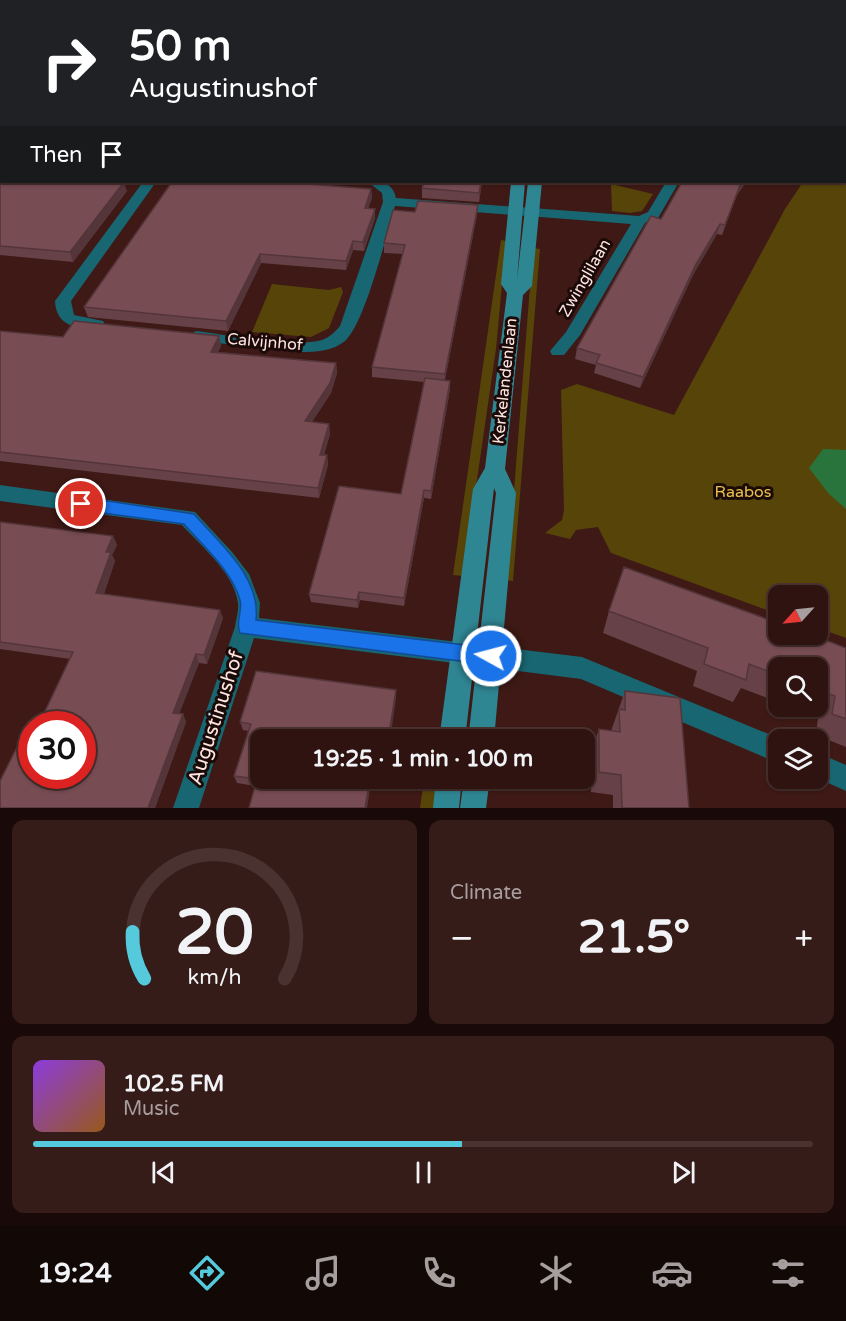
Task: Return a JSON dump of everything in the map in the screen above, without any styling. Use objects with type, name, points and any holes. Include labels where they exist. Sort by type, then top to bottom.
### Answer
[{"type":"street","points":[[110,327],[74,323],[63,313],[63,301],[148,183]]},
{"type":"street","points":[[376,183],[388,191],[390,202],[524,212]]},
{"type":"street","name":"Kerkelandenlaan","points":[[480,729],[475,654],[483,489],[495,469],[515,293],[524,286],[524,212],[518,183]]},
{"type":"street","name":"Kerkelandenlaan","points":[[524,212],[535,183]]},
{"type":"street","name":"Zwinglilaan","points":[[524,212],[640,220],[653,215],[671,183]]},
{"type":"street","name":"Calvijnhof","points":[[184,334],[304,347],[328,344],[340,337],[348,327],[390,202]]},
{"type":"street","name":"Zwinglilaan","points":[[558,351],[572,335],[640,220]]},
{"type":"street","name":"Kerkelandenlaan","points":[[456,729],[475,654],[506,493],[495,469]]},
{"type":"street","name":"Augustinushof","points":[[0,493],[188,518],[228,564],[243,586],[249,603],[246,627],[186,808]]},
{"type":"street","points":[[246,627],[582,668],[768,746]]},
{"type":"street","points":[[828,770],[846,778]]},
{"type":"street","points":[[446,808],[448,789]]},
{"type":"street","points":[[473,808],[476,789]]},
{"type":"green space","name":"Raabos","points":[[802,183],[846,183],[846,638],[828,632],[828,585],[768,585],[768,610],[611,553],[598,527],[576,530],[570,539],[545,533],[562,520],[564,510],[561,390],[577,384],[674,415],[785,209]]},
{"type":"green space","points":[[611,184],[653,194],[642,211],[630,213],[612,211]]},
{"type":"green space","points":[[501,240],[506,241],[496,349],[463,576],[453,575]]},
{"type":"green space","points":[[533,248],[540,249],[513,581],[507,580]]},
{"type":"green space","points":[[272,284],[329,290],[341,287],[343,292],[329,328],[311,337],[252,332]]},
{"type":"green space","points":[[423,789],[436,789],[435,808],[420,808]]},
{"type":"shaded area","points":[[823,449],[846,450],[846,509],[829,494],[809,468]]},
{"type":"building","points":[[0,183],[123,183],[70,252],[0,246]]},
{"type":"building","points":[[171,183],[294,183],[371,189],[365,208],[375,209],[363,242],[353,241],[346,261],[260,254],[226,321],[84,307]]},
{"type":"building","points":[[424,183],[481,183],[479,193],[422,188]]},
{"type":"building","points":[[681,183],[741,183],[725,225],[720,224],[696,264],[643,377],[596,363],[600,355],[577,348],[651,216],[661,219]]},
{"type":"building","points":[[418,201],[478,205],[445,374],[372,367],[405,245],[384,243],[393,210],[415,212]]},
{"type":"building","points":[[74,321],[219,336],[211,352],[336,363],[330,383],[305,421],[329,424],[320,455],[327,455],[318,488],[0,452],[0,331],[63,337]]},
{"type":"building","points":[[425,378],[450,381],[431,491],[424,490],[404,598],[359,592],[357,600],[309,594],[339,486],[401,494]]},
{"type":"building","points":[[0,522],[113,536],[106,552],[111,552],[96,593],[220,610],[204,655],[196,654],[173,713],[183,714],[148,808],[0,808],[0,781],[17,747],[18,789],[96,789],[96,711],[45,711],[73,652],[0,642]]},
{"type":"building","points":[[624,567],[768,619],[768,645],[828,645],[828,641],[846,648],[846,719],[832,714],[835,696],[828,694],[828,657],[768,657],[768,671],[749,664],[746,680],[704,664],[708,648],[609,611]]},
{"type":"building","points":[[256,671],[396,690],[390,729],[250,729],[250,778],[234,776],[251,724],[240,722]]},
{"type":"building","points":[[625,691],[680,698],[689,808],[622,808],[621,775],[599,772],[599,729],[620,732],[619,709],[625,710]]},
{"type":"building","points":[[254,789],[368,789],[365,808],[249,808]]},
{"type":"route","points":[[81,504],[188,518],[228,564],[243,586],[249,603],[246,627],[491,656]]}]
